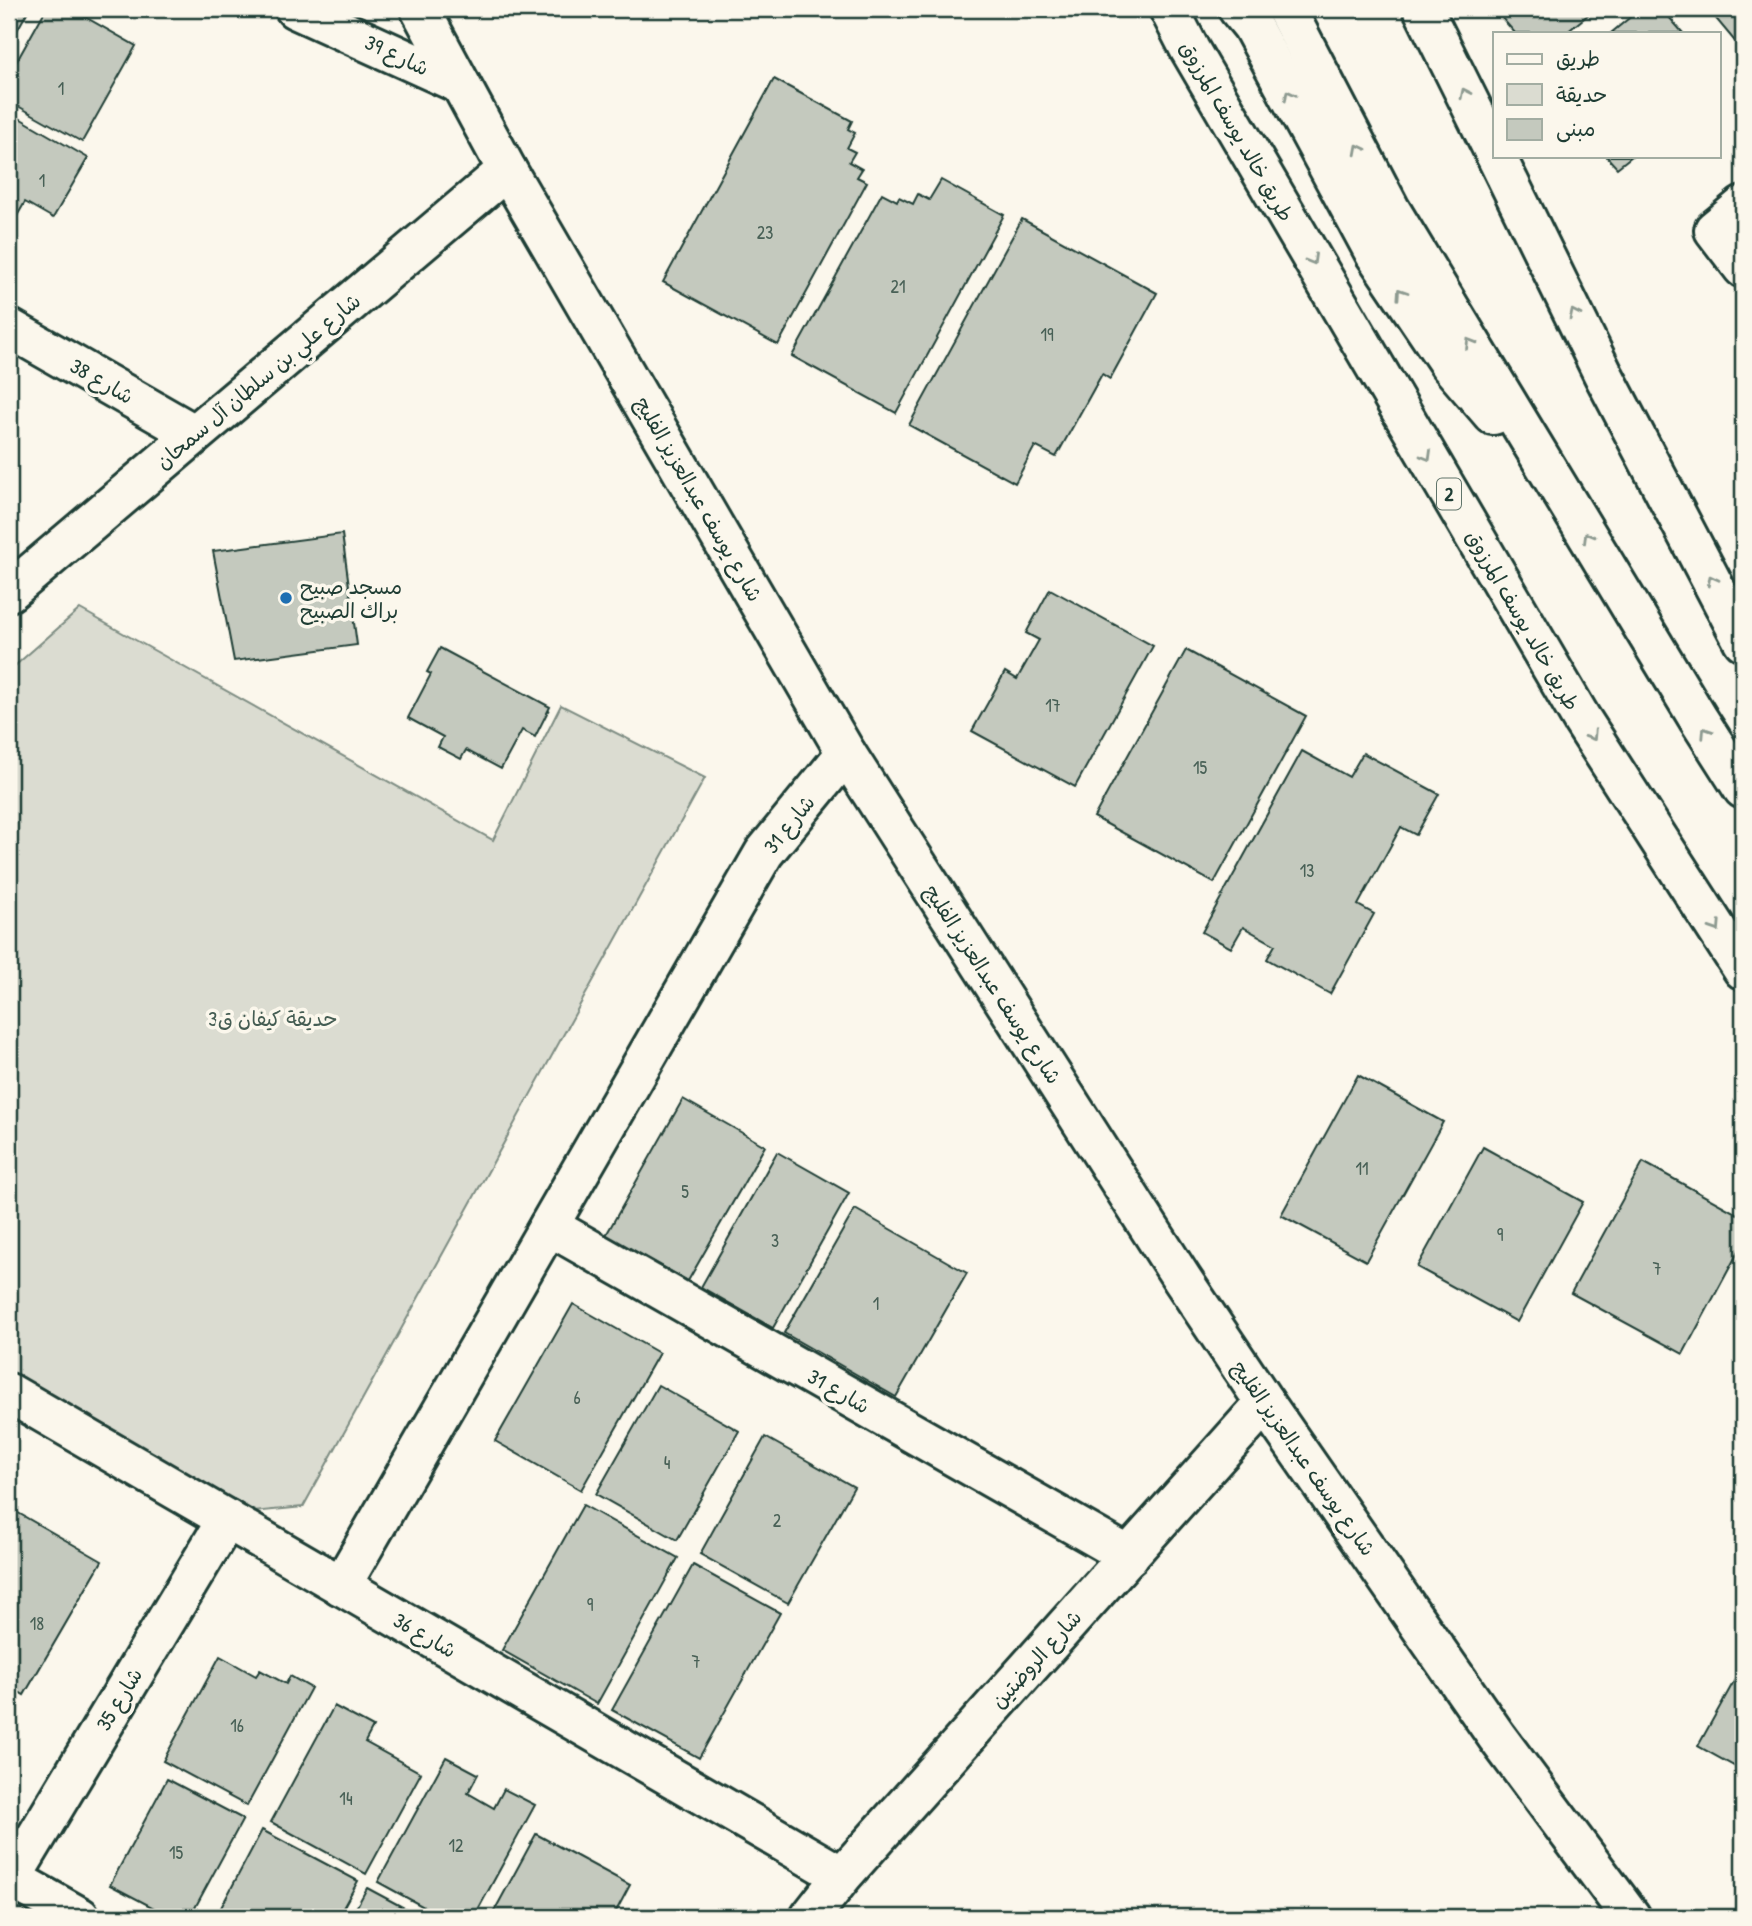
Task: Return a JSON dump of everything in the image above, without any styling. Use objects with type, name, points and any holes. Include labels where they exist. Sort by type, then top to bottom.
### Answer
[{"type":"main road","name":"39 شارع","points":[[295,9],[460,84]]},
{"type":"main road","name":"شارع يوسف عبدالعزيز الفليج","points":[[420,9],[507,170],[846,753],[1182,1279],[1265,1403],[1497,1737],[1632,1917]]},
{"type":"main road","name":"طريق خالد يوسف المرزوق","points":[[1169,9],[1189,50],[1581,720],[1743,970]]},
{"type":"main road","points":[[1189,50],[1189,22],[1200,9]]},
{"type":"main road","points":[[1238,9],[1252,26],[1375,254],[1449,364],[1565,499]]},
{"type":"main road","points":[[1286,9],[1390,209],[1743,789]]},
{"type":"main road","points":[[1423,9],[1493,151]]},
{"type":"main road","points":[[1496,158],[1604,376],[1743,641]]},
{"type":"main road","name":"شارع علي بن سلطان آل سمحان","points":[[9,592],[507,170]]},
{"type":"main road","points":[[1743,206],[1714,230],[1743,268]]},
{"type":"main road","name":"شارع 38","points":[[9,328],[194,434]]},
{"type":"main road","name":"شارع 31","points":[[341,1586],[764,853],[846,753]]},
{"type":"main road","name":"شارع 31","points":[[549,1226],[1129,1556]]},
{"type":"main road","name":"شارع 36","points":[[9,1393],[842,1877]]},
{"type":"main road","name":"شارع الروضتين","points":[[810,1917],[842,1877],[1265,1403]]},
{"type":"main road","name":"شارع 35","points":[[80,1917],[10,1878],[227,1520]]},
{"type":"green space","name":"حديقة كيفان ق3","points":[[80,609],[493,840],[561,705],[705,778],[303,1507],[253,1512],[9,1370],[9,671]]},
{"type":"building","points":[[9,9],[29,9],[9,45]]},
{"type":"building","points":[[46,9],[71,9],[136,46],[82,142],[9,101],[9,75]]},
{"type":"building","points":[[1494,9],[1595,9],[1567,32],[1514,32]]},
{"type":"building","points":[[1640,9],[1662,9],[1682,32],[1612,32]]},
{"type":"building","points":[[1708,9],[1743,9],[1743,51]]},
{"type":"building","points":[[774,79],[852,121],[848,129],[855,133],[847,148],[855,152],[849,162],[862,169],[857,177],[867,182],[778,345],[663,282]]},
{"type":"building","points":[[9,112],[88,158],[53,218],[25,202],[9,230]]},
{"type":"building","points":[[1608,158],[1630,158],[1617,168]]},
{"type":"building","points":[[941,180],[1004,215],[896,413],[792,356],[882,193],[897,201],[899,197],[913,204],[918,194],[929,200]]},
{"type":"building","points":[[1022,219],[1157,293],[1110,379],[1102,374],[1056,457],[1035,446],[1015,483],[909,425]]},
{"type":"building","name":"مسجد صبيح براك الصبيح","points":[[342,534],[357,645],[234,661],[213,551]]},
{"type":"building","points":[[1050,589],[1153,646],[1075,787],[972,731],[1005,672],[1017,679],[1039,640],[1026,633]]},
{"type":"building","points":[[440,648],[550,707],[535,737],[522,730],[501,769],[466,750],[461,759],[438,747],[443,737],[408,718],[431,674],[427,672]]},
{"type":"building","points":[[1186,650],[1306,716],[1214,883],[1094,817]]},
{"type":"building","points":[[1302,751],[1349,777],[1363,753],[1439,794],[1416,835],[1401,827],[1358,905],[1374,914],[1330,994],[1267,959],[1275,945],[1243,927],[1231,948],[1202,932]]},
{"type":"building","points":[[1358,1075],[1443,1122],[1366,1261],[1281,1215]]},
{"type":"building","points":[[683,1099],[765,1146],[688,1281],[606,1235]]},
{"type":"building","points":[[1483,1147],[1583,1202],[1517,1322],[1417,1267]]},
{"type":"building","points":[[777,1152],[849,1193],[773,1328],[701,1287]]},
{"type":"building","points":[[1643,1162],[1743,1217],[1743,1243],[1683,1354],[1571,1293]]},
{"type":"building","points":[[855,1209],[967,1273],[896,1397],[784,1333]]},
{"type":"building","points":[[573,1304],[659,1353],[581,1490],[495,1441]]},
{"type":"building","points":[[658,1385],[739,1431],[677,1540],[596,1494]]},
{"type":"building","points":[[765,1437],[854,1487],[788,1603],[700,1554]]},
{"type":"building","points":[[583,1505],[678,1558],[597,1704],[502,1650]]},
{"type":"building","points":[[13,1510],[102,1561],[24,1695],[9,1686],[9,1517]]},
{"type":"building","points":[[693,1565],[780,1613],[699,1758],[612,1710]]},
{"type":"building","points":[[220,1656],[256,1676],[260,1670],[286,1684],[290,1676],[311,1688],[247,1806],[163,1761]]},
{"type":"building","points":[[1743,1665],[1743,1771],[1698,1746]]},
{"type":"building","points":[[334,1706],[373,1727],[365,1742],[421,1773],[366,1874],[271,1822]]},
{"type":"building","points":[[446,1757],[478,1774],[468,1793],[494,1808],[504,1789],[535,1805],[474,1917],[442,1917],[378,1882]]},
{"type":"building","points":[[167,1779],[243,1819],[190,1917],[171,1917],[110,1885]]},
{"type":"building","points":[[262,1830],[358,1881],[338,1917],[216,1917]]},
{"type":"building","points":[[536,1834],[630,1885],[613,1917],[491,1917]]},
{"type":"building","points":[[367,1888],[421,1917],[351,1917]]},
{"type":"place","name":"مسجد صبيح براك الصبيح","points":[[286,598]]}]
